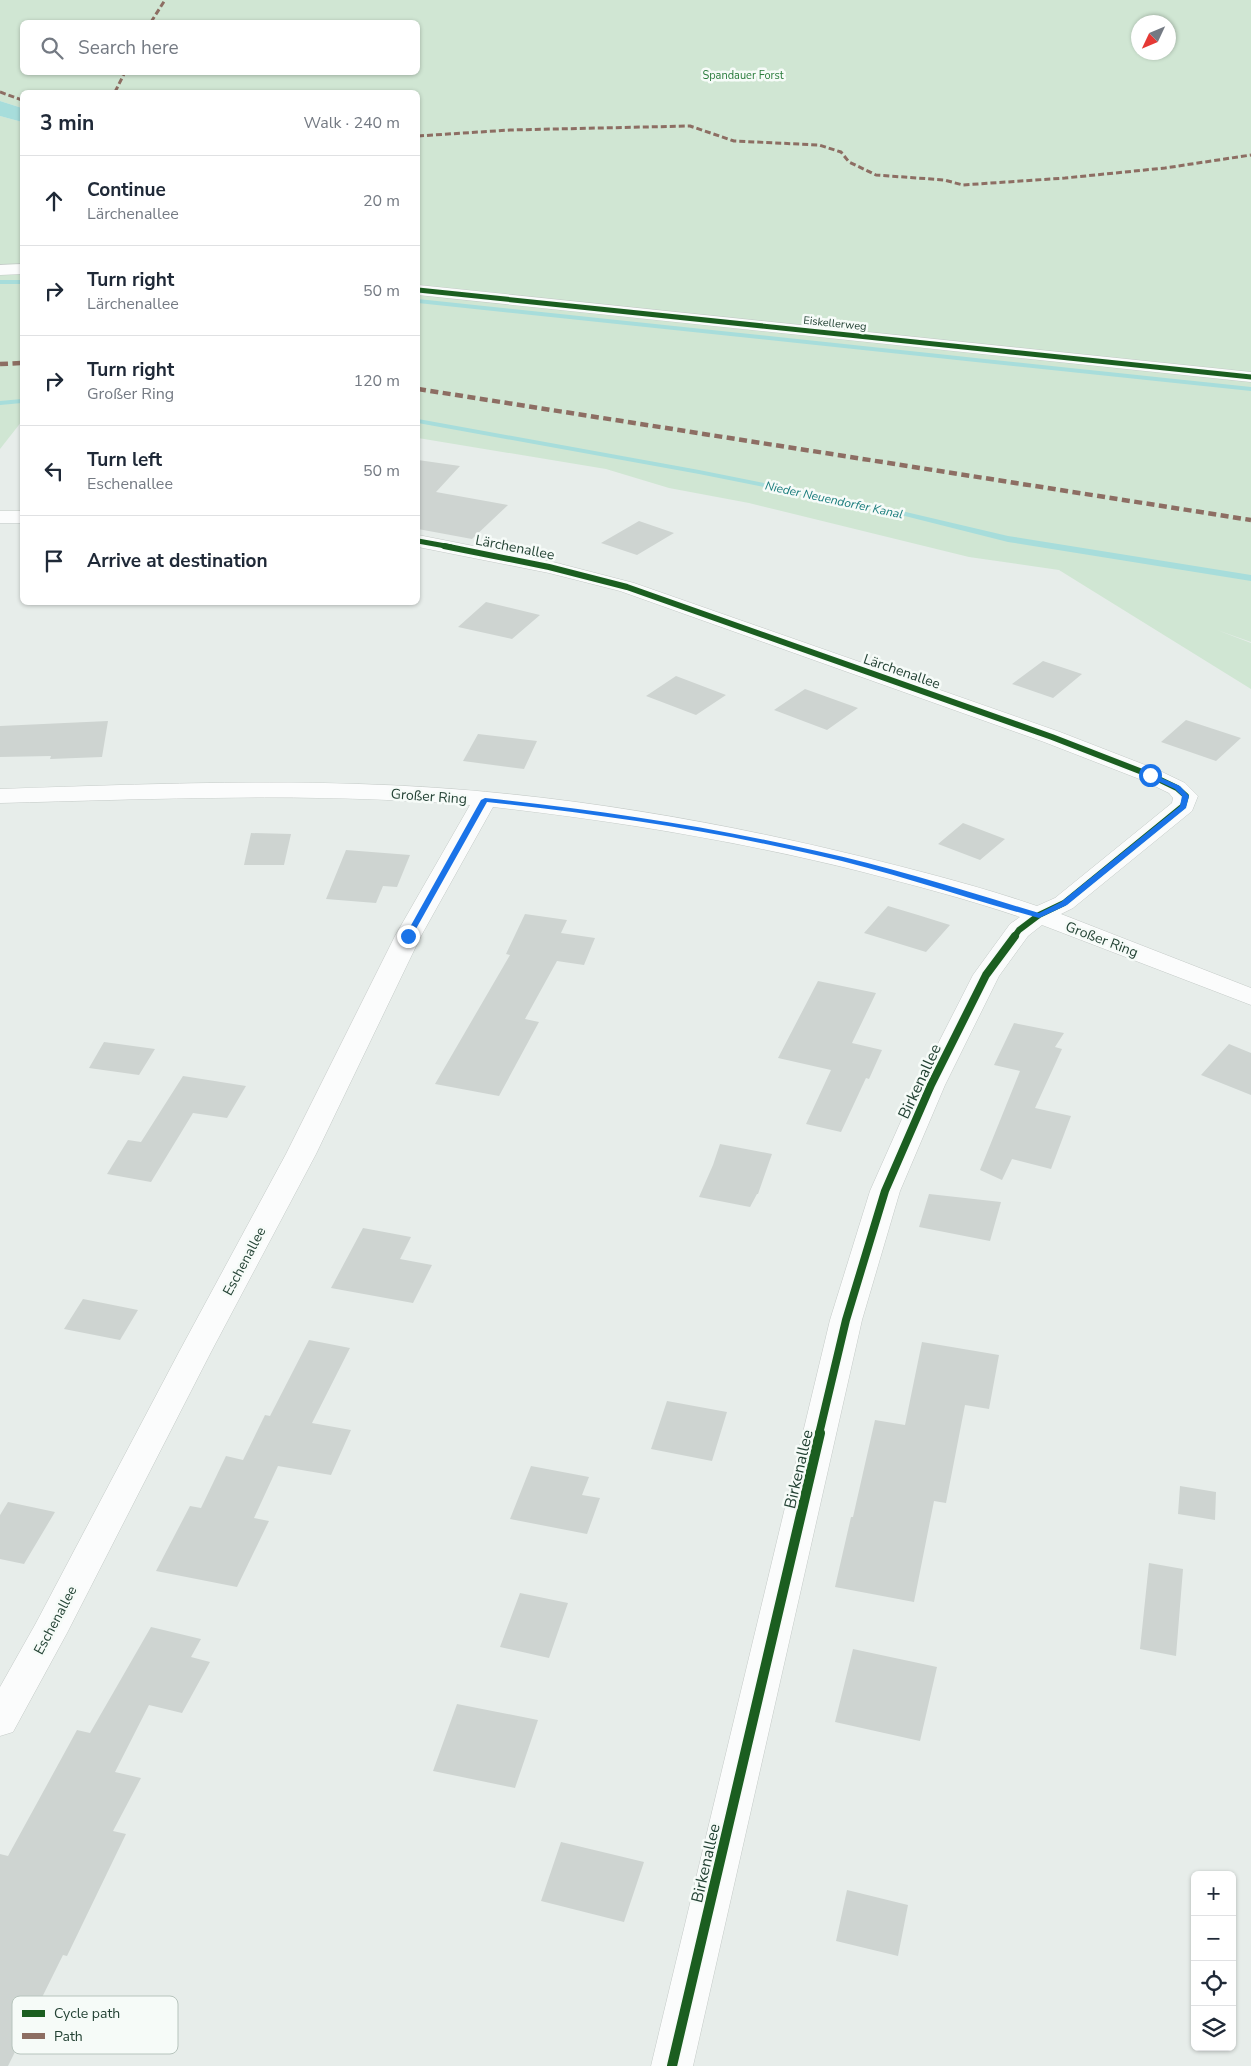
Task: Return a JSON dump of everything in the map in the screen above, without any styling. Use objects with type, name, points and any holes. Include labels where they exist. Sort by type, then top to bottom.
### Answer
[{"type":"street","points":[[0,270],[20,269]]},
{"type":"street","name":"Eiskellerweg","points":[[420,290],[1251,377]]},
{"type":"street","points":[[0,517],[20,517]]},
{"type":"street","name":"Lärchenallee","points":[[420,541],[580,573],[626,587],[1052,737],[1150,775],[1177,788],[1186,796],[1183,806],[1064,904],[1039,915]]},
{"type":"street","name":"Großer Ring","points":[[0,796],[227,790],[362,791],[485,800],[588,811],[705,830],[817,853],[920,880],[1039,915],[1251,997]]},
{"type":"street","name":"Eschenallee","points":[[0,1721],[49,1633],[195,1352],[301,1154],[408,936],[485,800]]},
{"type":"street","name":"Birkenallee","points":[[672,2066],[846,1320],[886,1191],[931,1085],[986,975],[1019,930],[1039,915]]},
{"type":"green space","name":"Spandauer Forst","points":[[0,0],[1251,0],[1251,642],[1217,630],[1251,643],[1251,689],[1059,570],[969,557],[749,503],[669,488],[606,469],[420,438],[420,90],[20,90],[20,107],[0,101]]},
{"type":"green space","points":[[0,116],[20,121],[20,266],[0,267]]},
{"type":"green space","points":[[20,271],[20,424],[0,449],[0,272]]},
{"type":"water","points":[[0,101],[20,107],[20,121],[0,116]]},
{"type":"building","points":[[420,460],[460,466],[436,492],[508,505],[472,539],[420,529]]},
{"type":"building","points":[[639,521],[674,533],[637,555],[601,543]]},
{"type":"building","points":[[486,602],[540,615],[512,639],[458,627]]},
{"type":"building","points":[[1043,661],[1082,674],[1053,698],[1012,684]]},
{"type":"building","points":[[676,676],[726,695],[696,715],[646,696]]},
{"type":"building","points":[[805,689],[858,708],[827,730],[774,710]]},
{"type":"building","points":[[1186,720],[1241,738],[1216,761],[1161,742]]},
{"type":"building","points":[[108,721],[102,757],[50,759],[51,756],[0,757],[0,726]]},
{"type":"building","points":[[478,734],[537,741],[524,769],[463,761]]},
{"type":"building","points":[[963,823],[1005,839],[980,860],[938,844]]},
{"type":"building","points":[[251,833],[291,834],[284,865],[244,865]]},
{"type":"building","points":[[346,850],[410,855],[397,887],[383,886],[376,903],[326,899]]},
{"type":"building","points":[[888,906],[950,925],[926,952],[864,933]]},
{"type":"building","points":[[525,914],[567,920],[561,933],[595,938],[584,965],[557,961],[525,1019],[539,1022],[499,1096],[435,1084],[510,955],[506,954]]},
{"type":"building","points":[[818,981],[876,993],[852,1043],[882,1050],[869,1079],[866,1078],[841,1132],[806,1124],[831,1070],[778,1058]]},
{"type":"building","points":[[1014,1023],[1064,1033],[1055,1047],[1062,1049],[1035,1108],[1071,1116],[1051,1169],[1012,1159],[1002,1180],[980,1170],[1020,1071],[994,1065]]},
{"type":"building","points":[[104,1042],[155,1049],[139,1075],[89,1068]]},
{"type":"building","points":[[1229,1044],[1251,1053],[1251,1095],[1201,1075]]},
{"type":"building","points":[[183,1076],[246,1086],[227,1118],[193,1113],[151,1182],[107,1174],[128,1140],[141,1142]]},
{"type":"building","points":[[720,1144],[772,1154],[758,1194],[750,1207],[699,1197]]},
{"type":"building","points":[[929,1194],[1001,1202],[990,1241],[919,1227]]},
{"type":"building","points":[[363,1228],[411,1237],[400,1259],[432,1265],[413,1303],[331,1288]]},
{"type":"building","points":[[83,1299],[138,1310],[120,1340],[64,1329]]},
{"type":"building","points":[[309,1340],[350,1348],[312,1423],[351,1430],[331,1475],[278,1466],[254,1518],[269,1521],[237,1587],[156,1571],[190,1506],[201,1508],[226,1456],[243,1460],[265,1415],[270,1416]]},
{"type":"building","points":[[922,1342],[999,1355],[989,1409],[965,1405],[946,1503],[934,1501],[914,1602],[835,1587],[875,1420],[905,1425]]},
{"type":"building","points":[[667,1401],[727,1412],[712,1461],[651,1449]]},
{"type":"building","points":[[531,1466],[589,1477],[582,1495],[600,1498],[587,1534],[510,1519]]},
{"type":"building","points":[[1180,1486],[1216,1492],[1215,1520],[1178,1514]]},
{"type":"building","points":[[8,1502],[55,1512],[24,1564],[0,1559],[0,1515]]},
{"type":"building","points":[[1149,1563],[1183,1569],[1176,1656],[1140,1649]]},
{"type":"building","points":[[520,1593],[568,1603],[549,1658],[500,1647]]},
{"type":"building","points":[[151,1627],[201,1639],[191,1657],[210,1662],[182,1713],[149,1705],[115,1772],[141,1778],[113,1831],[126,1834],[67,1956],[63,1955],[43,1996],[12,1996],[12,2054],[14,2054],[8,2066],[0,2066],[0,1854],[8,1856],[77,1730],[90,1733]]},
{"type":"building","points":[[853,1649],[937,1667],[920,1741],[835,1722]]},
{"type":"building","points":[[457,1704],[538,1720],[515,1788],[433,1771]]},
{"type":"building","points":[[561,1842],[644,1862],[624,1922],[541,1901]]},
{"type":"building","points":[[847,1890],[908,1905],[898,1956],[836,1941]]},
{"type":"waterway","points":[[0,282],[20,282]]},
{"type":"waterway","points":[[420,301],[1251,389]]},
{"type":"waterway","name":"Nieder Neuendorfer Kanal","points":[[0,403],[20,401]]},
{"type":"waterway","name":"Nieder Neuendorfer Kanal","points":[[420,421],[699,472],[893,511],[1008,539],[1251,578]]},
{"type":"marked path","points":[[152,20],[165,0]]},
{"type":"marked path","points":[[116,90],[124,75]]},
{"type":"marked path","points":[[0,92],[20,99]]},
{"type":"marked path","points":[[420,136],[510,130],[690,126],[734,141],[819,145],[841,152],[849,162],[876,175],[944,180],[963,185],[1065,178],[1165,168],[1251,155]]},
{"type":"marked path","points":[[0,364],[20,363]]},
{"type":"marked path","points":[[420,389],[1251,520]]},
{"type":"cycle path","points":[[420,290],[1251,377]]},
{"type":"cycle path","points":[[420,541],[549,567],[627,587],[1052,737],[1150,775],[1177,788],[1186,796],[1183,806],[1064,903],[1039,915],[1019,930],[986,975],[931,1085],[885,1191],[846,1320],[672,2066]]},
{"type":"route","points":[[408,936],[485,800],[588,811],[705,830],[817,853],[920,880],[1039,915],[1064,904],[1183,806],[1186,796],[1177,788],[1150,775]]}]
